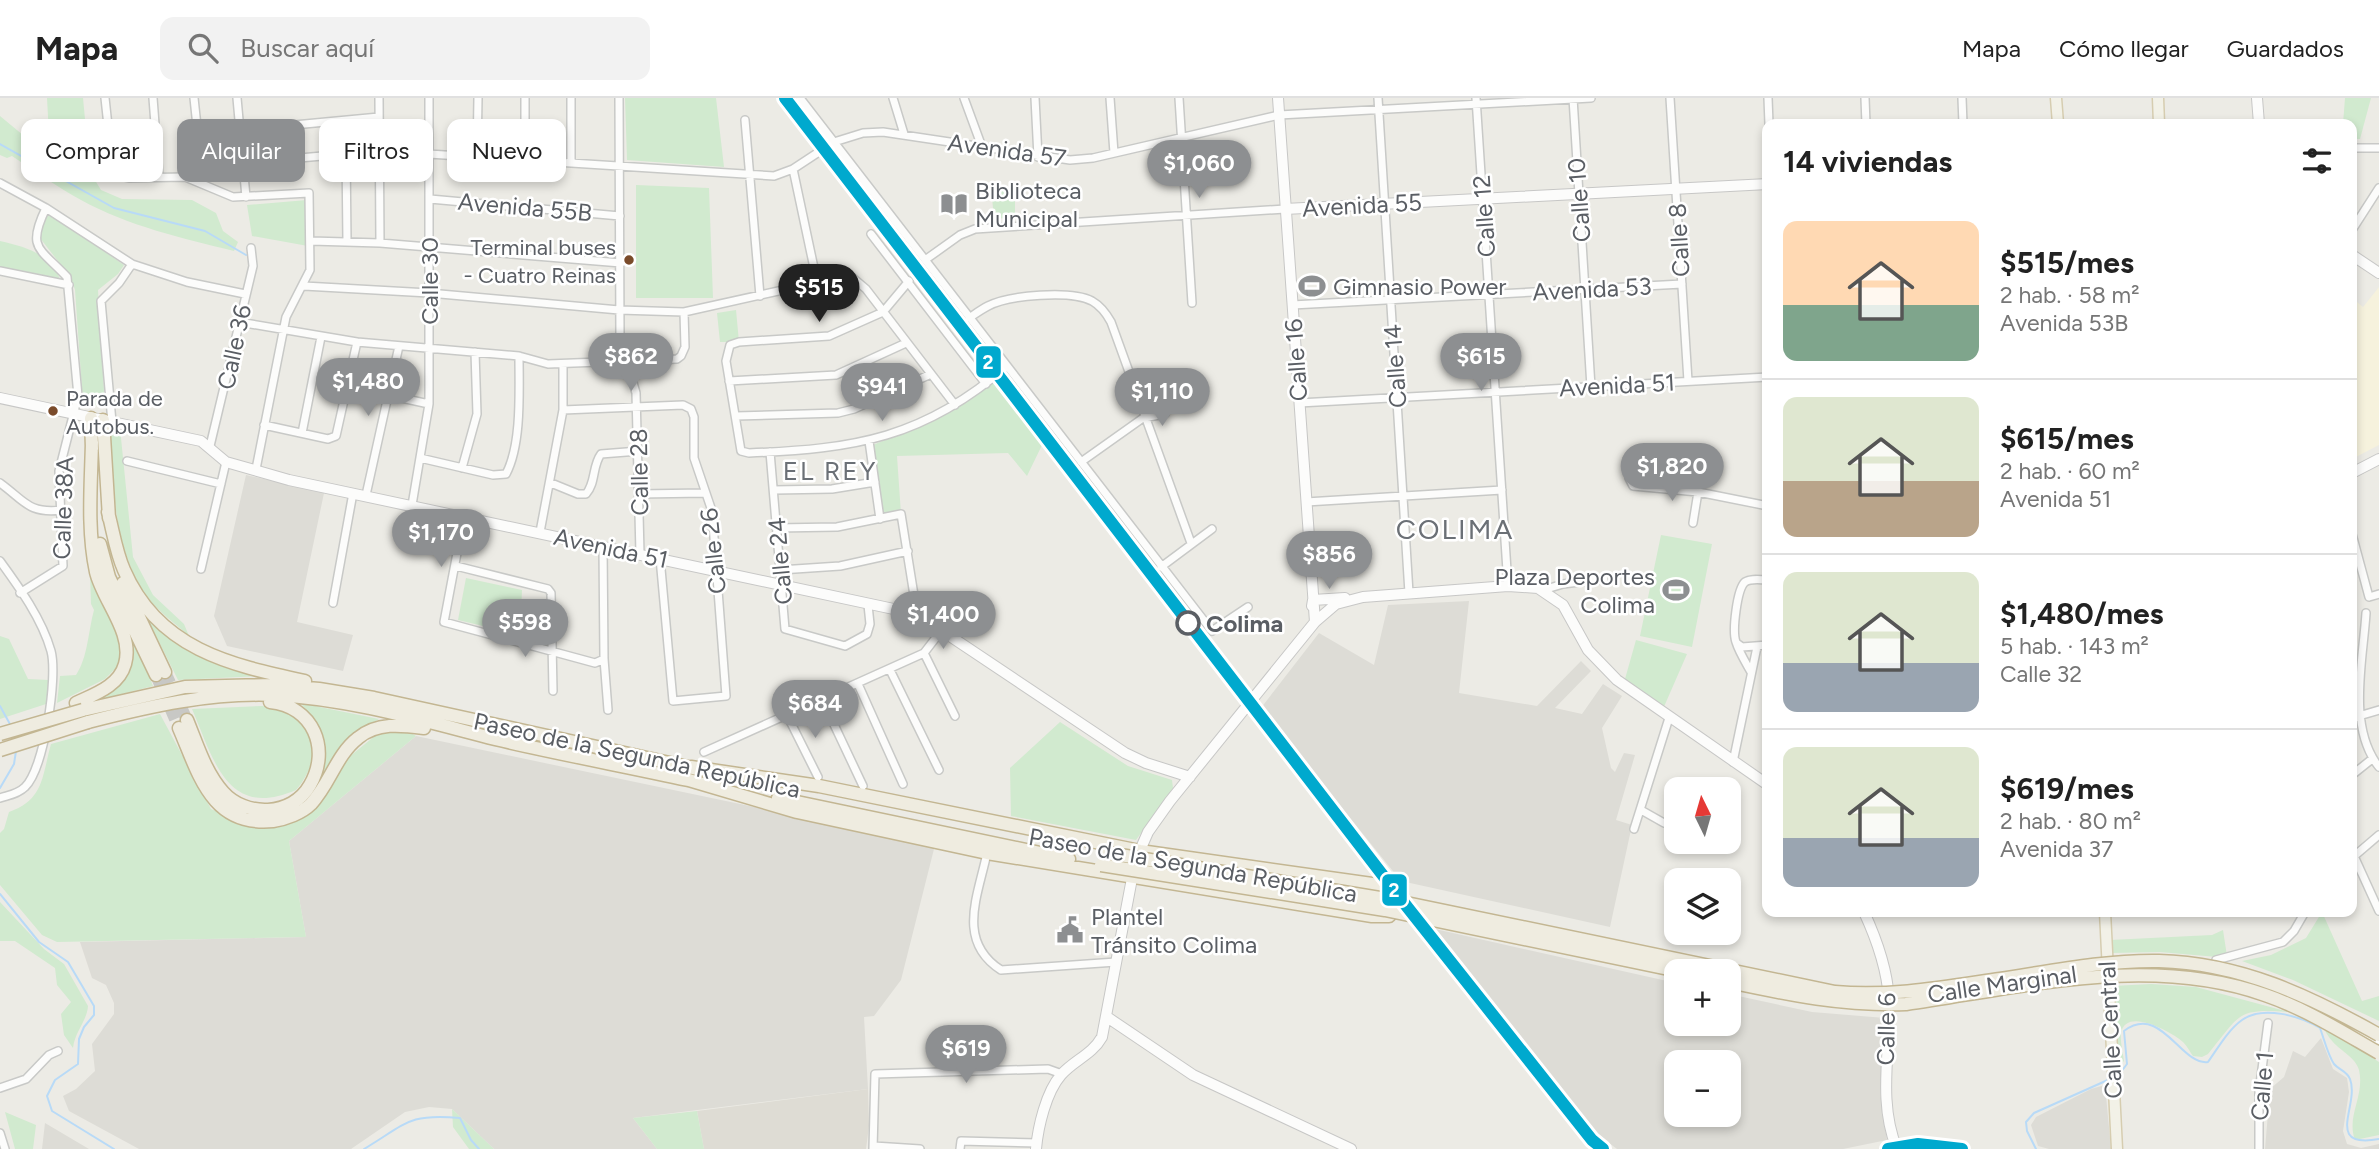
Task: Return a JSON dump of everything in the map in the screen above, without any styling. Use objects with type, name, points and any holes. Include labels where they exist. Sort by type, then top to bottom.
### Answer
[{"type":"highway","points":[[82,712],[116,680],[125,665],[126,656],[125,640],[99,582],[95,563],[91,507],[92,442],[102,420]]},
{"type":"highway","points":[[92,442],[102,557],[160,673],[119,575],[113,552],[102,420]]},
{"type":"highway","points":[[108,512],[121,562],[132,587],[158,620],[197,650],[239,667],[374,698]]},
{"type":"highway","name":"Paseo de la Segunda República","points":[[0,734],[30,724],[185,687],[234,685],[319,689],[374,698],[1102,852],[1392,900],[1835,992],[1911,992],[2082,966],[2169,961],[2236,971],[2290,989],[2324,1004],[2379,1035]]},
{"type":"highway","name":"Paseo de la Segunda República","points":[[0,750],[82,712],[210,697],[275,695],[318,699],[499,740],[1101,866],[1385,910],[1664,968]]},
{"type":"highway","points":[[210,697],[275,702],[300,711],[308,720],[318,742],[319,755],[310,787],[299,799],[286,806],[257,811],[236,803],[225,794],[183,724],[202,780],[216,803],[231,814],[264,821],[279,820],[310,806],[324,788],[346,749],[373,729],[396,725],[499,740]]},
{"type":"highway","points":[[682,778],[797,811],[987,853],[1382,917],[1393,914],[1396,905],[1388,892],[1372,884],[1140,851],[819,786],[691,767]]},
{"type":"highway","points":[[1741,984],[1826,1002],[1876,1005],[1906,1004],[2100,976],[2181,976],[2265,994],[2324,1021],[2379,1053]]},
{"type":"main road","points":[[2056,98],[2058,119]]},
{"type":"main road","points":[[2158,98],[2159,119]]},
{"type":"main road","name":"Calle Central","points":[[2105,917],[2117,1149]]},
{"type":"street","points":[[105,98],[107,119]]},
{"type":"street","points":[[153,98],[155,119]]},
{"type":"street","points":[[194,98],[203,183]]},
{"type":"street","points":[[239,119],[237,98],[244,98]]},
{"type":"street","points":[[305,124],[379,117],[379,98]]},
{"type":"street","name":"Calle 30","points":[[429,98],[429,119]]},
{"type":"street","points":[[478,98],[478,119]]},
{"type":"street","points":[[525,98],[525,119]]},
{"type":"street","points":[[570,98],[571,163]]},
{"type":"street","name":"Calle 28","points":[[619,98],[620,338],[636,393],[640,554]]},
{"type":"street","points":[[800,98],[1161,567],[1214,631],[1248,607]]},
{"type":"street","points":[[893,98],[904,134]]},
{"type":"street","points":[[964,98],[982,147]]},
{"type":"street","points":[[1034,98],[1038,157]]},
{"type":"street","points":[[1110,98],[1114,153]]},
{"type":"street","points":[[1179,98],[1192,303]]},
{"type":"street","name":"Calle 16","points":[[1278,98],[1315,622]]},
{"type":"street","name":"Calle 14","points":[[1378,98],[1409,593]]},
{"type":"street","name":"Avenida 57","points":[[566,163],[774,176],[793,169],[834,142],[863,133],[904,134],[1070,160],[1114,153],[1279,115],[1476,101],[1591,98]]},
{"type":"street","name":"Calle 8","points":[[1670,98],[1688,382]]},
{"type":"street","points":[[1768,98],[1769,119]]},
{"type":"street","points":[[1865,98],[1867,119]]},
{"type":"street","points":[[1962,98],[1963,119]]},
{"type":"street","points":[[2257,98],[2259,119]]},
{"type":"street","name":"Calle 10","points":[[1573,99],[1591,387]]},
{"type":"street","name":"Calle 12","points":[[1476,101],[1508,586]]},
{"type":"street","points":[[745,120],[760,296]]},
{"type":"street","points":[[2357,148],[2379,148]]},
{"type":"street","points":[[793,169],[817,282]]},
{"type":"street","points":[[163,176],[179,176],[203,183],[229,196],[309,192],[312,241],[310,267],[304,286],[289,309],[283,331],[256,469]]},
{"type":"street","points":[[245,182],[246,197]]},
{"type":"street","points":[[346,182],[347,242]]},
{"type":"street","points":[[379,182],[380,243]]},
{"type":"street","name":"Calle 30","points":[[411,505],[429,404],[430,182]]},
{"type":"street","points":[[0,183],[46,208],[132,264],[187,282],[245,294]]},
{"type":"street","name":"Avenida 55","points":[[925,260],[960,235],[975,229],[1285,209],[1762,184]]},
{"type":"street","points":[[2357,222],[2379,188]]},
{"type":"street","name":"Avenida 55B","points":[[430,199],[620,216]]},
{"type":"street","points":[[0,271],[69,285],[67,277],[36,246],[36,227],[46,208]]},
{"type":"street","points":[[872,234],[986,384]]},
{"type":"street","points":[[312,241],[380,243],[621,263]]},
{"type":"street","name":"Calle 36","points":[[210,446],[253,266],[251,247]]},
{"type":"street","points":[[2357,258],[2379,273]]},
{"type":"street","points":[[102,420],[101,301],[119,283],[132,264]]},
{"type":"street","points":[[304,286],[429,293],[620,310],[684,312],[817,282],[853,278],[866,289],[955,404]]},
{"type":"street","points":[[909,281],[883,312],[830,336],[739,342],[730,345],[726,361],[739,447],[743,452],[824,449],[869,441],[913,425],[955,404],[986,384],[1007,366]]},
{"type":"street","name":"Avenida 53","points":[[1292,305],[1682,284]]},
{"type":"street","name":"Calle 38A","points":[[20,593],[61,570],[63,566],[59,471],[78,396],[69,285]]},
{"type":"street","points":[[969,318],[989,305],[1007,299],[1067,295],[1091,300],[1101,308],[1111,322],[1143,418],[1191,543]]},
{"type":"street","points":[[239,322],[357,342],[519,356],[563,365],[672,360],[681,356],[685,346],[684,312]]},
{"type":"street","points":[[302,433],[321,337]]},
{"type":"street","points":[[264,425],[334,438],[339,431],[357,342]]},
{"type":"street","points":[[729,381],[836,375],[906,343]]},
{"type":"street","points":[[366,495],[399,346]]},
{"type":"street","points":[[462,468],[477,414],[475,352]]},
{"type":"street","points":[[420,458],[504,475],[512,457],[517,422],[519,356]]},
{"type":"street","points":[[540,532],[563,410],[563,365]]},
{"type":"street","points":[[736,416],[838,413],[854,409],[931,374]]},
{"type":"street","name":"Avenida 51","points":[[1299,403],[1762,377]]},
{"type":"street","points":[[388,395],[429,404]]},
{"type":"street","points":[[0,398],[201,441],[210,446],[226,462],[201,569]]},
{"type":"street","name":"Calle 26","points":[[637,407],[683,405],[691,409],[694,417],[694,458],[712,511],[726,696],[673,701],[660,558]]},
{"type":"street","points":[[563,410],[637,407]]},
{"type":"street","points":[[1081,463],[1143,418],[1165,414]]},
{"type":"street","points":[[869,441],[880,519]]},
{"type":"street","points":[[551,483],[578,494],[586,494],[591,488],[597,460],[601,454],[639,451]]},
{"type":"street","name":"Calle 24","points":[[770,452],[785,629],[845,646],[867,634],[870,624],[868,605]]},
{"type":"street","points":[[1631,455],[1629,478],[1633,486],[1698,492],[1762,505]]},
{"type":"street","points":[[2357,470],[2379,459]]},
{"type":"street","points":[[127,461],[220,484]]},
{"type":"street","name":"Avenida 51","points":[[226,462],[353,493],[917,614],[1125,753],[1146,763],[1190,777]]},
{"type":"street","points":[[774,490],[832,489],[875,482]]},
{"type":"street","points":[[0,483],[33,509],[41,512],[62,510]]},
{"type":"street","points":[[1306,502],[1502,490]]},
{"type":"street","points":[[639,494],[705,492]]},
{"type":"street","points":[[1693,523],[1698,492]]},
{"type":"street","points":[[333,603],[353,493]]},
{"type":"street","points":[[776,528],[836,527],[901,514],[917,614]]},
{"type":"street","points":[[464,516],[444,622],[595,663],[604,659]]},
{"type":"street","points":[[1161,567],[1212,529]]},
{"type":"street","points":[[603,546],[604,659],[608,710]]},
{"type":"street","points":[[780,570],[840,566],[908,551]]},
{"type":"street","points":[[2357,553],[2369,597],[2379,594]]},
{"type":"street","points":[[0,561],[45,634],[52,654],[54,675],[41,751],[27,785],[15,794],[0,797]]},
{"type":"street","points":[[456,566],[548,589],[551,593],[553,691]]},
{"type":"street","points":[[1543,590],[1563,583],[1604,579]]},
{"type":"street","points":[[1751,673],[1734,632],[1739,592],[1744,583],[1751,579],[1762,580]]},
{"type":"street","points":[[1303,636],[1314,600],[1508,586],[1530,586],[1543,590],[1563,605],[1588,650],[1602,667],[1669,718],[1762,781]]},
{"type":"street","points":[[961,1145],[1036,1146],[1046,1105],[1062,1074],[1096,1048],[1102,1037],[1131,878],[1154,822],[1315,622],[1336,604],[1363,597]]},
{"type":"street","points":[[2357,707],[2367,613]]},
{"type":"street","points":[[704,752],[924,653],[941,631]]},
{"type":"street","points":[[1736,642],[1742,648],[1762,646]]},
{"type":"street","points":[[1733,762],[1757,647]]},
{"type":"street","points":[[924,653],[955,716]]},
{"type":"street","points":[[890,670],[939,770]]},
{"type":"street","points":[[858,684],[903,784]]},
{"type":"street","points":[[822,699],[863,786]]},
{"type":"street","points":[[2357,716],[2379,710]]},
{"type":"street","points":[[787,715],[818,777]]},
{"type":"street","points":[[1634,829],[1669,718]]},
{"type":"street","points":[[2357,719],[2372,759],[2379,767]]},
{"type":"street","points":[[2357,771],[2372,759]]},
{"type":"street","points":[[1642,810],[1664,823]]},
{"type":"street","points":[[2357,854],[2379,835]]},
{"type":"street","points":[[987,853],[973,929],[979,950],[989,962],[1001,970],[1116,962]]},
{"type":"street","points":[[2357,865],[2379,911]]},
{"type":"street","points":[[1396,905],[1664,962]]},
{"type":"street","name":"Calle 6","points":[[1866,917],[1883,960],[1889,999],[1885,1082],[1889,1123],[1897,1149]]},
{"type":"street","points":[[2216,960],[2283,942],[2302,917]]},
{"type":"street","name":"Calle Marginal","points":[[1741,979],[1828,997],[1889,999],[2107,969],[2173,968],[2241,981],[2287,996],[2379,1044]]},
{"type":"street","points":[[1107,1017],[1192,1075],[1352,1149]]},
{"type":"street","name":"Calle 1","points":[[2259,1149],[2259,1093],[2268,1024]]},
{"type":"street","points":[[0,1088],[26,1079],[49,1055],[58,1051]]},
{"type":"street","points":[[920,1149],[874,1147],[875,1074],[1048,1069],[1062,1074]]},
{"type":"street","points":[[1,1138],[5,1149]]},
{"type":"shaded area","points":[[2379,287],[2379,445],[2357,456],[2357,302],[2363,307]]},
{"type":"shaded area","points":[[246,475],[324,493],[297,622],[353,635],[343,671],[227,646],[214,616]]},
{"type":"shaded area","points":[[1469,601],[1459,693],[1537,706],[1581,661],[1591,671],[1555,708],[1582,714],[1603,684],[1622,696],[1602,728],[1611,768],[1615,772],[1624,753],[1635,755],[1616,820],[1632,825],[1610,927],[1401,881],[1261,708],[1319,633],[1374,665],[1388,605]]},
{"type":"shaded area","points":[[416,736],[935,845],[901,980],[874,1016],[864,1017],[868,1089],[633,1118],[657,1149],[494,1149],[452,1109],[429,1107],[405,1112],[351,1149],[139,1149],[69,1111],[63,1096],[76,1089],[95,1071],[92,1044],[114,1014],[114,1003],[106,985],[92,978],[80,942],[306,937],[289,841]]},
{"type":"shaded area","points":[[1435,929],[1664,980],[1664,1036],[1741,1036],[1741,997],[1812,1012],[1885,1018],[1880,1092],[1887,1140],[1843,1149],[1617,1149],[1596,1133]]},
{"type":"shaded area","points":[[2321,1038],[2333,1069],[2347,1078],[2349,1092],[2343,1131],[2347,1144],[2361,1148],[2379,1144],[2379,1149],[2265,1149],[2270,1089],[2284,1077],[2293,1051],[2305,1057]]},
{"type":"shaded area","points":[[2105,1085],[2111,1149],[2049,1149],[2038,1146],[2031,1125],[2036,1117],[2091,1089]]},
{"type":"shaded area","points":[[868,1089],[869,1126],[866,1149],[704,1149],[697,1111]]},
{"type":"shaded area","points":[[45,1123],[89,1149],[42,1149]]},
{"type":"green space","points":[[47,98],[83,98],[85,119],[48,119]]},
{"type":"green space","points":[[625,98],[716,98],[724,167],[627,160]]},
{"type":"green space","points":[[2345,98],[2371,98],[2360,139],[2357,139],[2357,119],[2343,119]]},
{"type":"green space","points":[[0,116],[21,133],[21,162],[12,156],[7,158],[0,155]]},
{"type":"green space","points":[[52,182],[96,182],[101,190],[122,199],[192,200],[216,213],[223,231],[238,242],[234,251],[156,230],[117,217]]},
{"type":"green space","points":[[636,185],[709,188],[713,298],[636,298]]},
{"type":"green space","points":[[991,186],[1015,188],[1015,217],[994,219]]},
{"type":"green space","points":[[307,200],[308,246],[252,236],[247,205]]},
{"type":"green space","points":[[49,213],[124,265],[118,274],[98,290],[105,407],[83,403],[75,290],[71,278],[40,238],[42,226]]},
{"type":"green space","points":[[0,241],[28,249],[45,258],[57,272],[61,282],[0,268]]},
{"type":"green space","points":[[736,310],[739,342],[720,342],[717,313]]},
{"type":"green space","points":[[997,374],[1043,443],[1027,476],[1008,453],[897,456],[901,514],[883,519],[873,445],[948,413]]},
{"type":"green space","points":[[113,428],[120,428],[133,557],[153,595],[184,624],[189,636],[149,599],[129,562],[122,542],[115,500],[109,436]]},
{"type":"green space","name":"Plaza Deportes Colima","points":[[1661,535],[1712,544],[1692,647],[1640,636]]},
{"type":"green space","points":[[90,572],[119,639],[121,663],[105,679],[57,703],[60,676],[76,675],[85,652],[94,610],[91,604]]},
{"type":"green space","points":[[466,578],[522,590],[520,635],[458,620]]},
{"type":"green space","points":[[139,602],[171,638],[264,676],[178,680]]},
{"type":"green space","points":[[132,632],[153,686],[83,704],[123,677],[132,660]]},
{"type":"green space","points":[[0,636],[9,639],[28,679],[49,680],[46,704],[0,719]]},
{"type":"green space","points":[[1636,640],[1687,654],[1663,709],[1625,679]]},
{"type":"green space","points":[[300,703],[379,719],[346,743],[322,776],[322,736],[315,720]]},
{"type":"green space","points":[[262,706],[293,716],[310,736],[313,748],[312,761],[296,790],[273,797],[254,797],[239,791],[226,780],[216,765],[192,709]]},
{"type":"green space","points":[[160,714],[211,809],[246,824],[277,828],[306,812],[326,792],[349,757],[376,735],[404,729],[416,736],[289,841],[306,937],[57,942],[42,935],[0,885],[0,833],[4,829],[9,812],[29,801],[40,786],[51,744]]},
{"type":"green space","points":[[1060,722],[1128,766],[1172,780],[1173,788],[1136,840],[1011,816],[1010,768]]},
{"type":"green space","points":[[0,902],[44,949],[64,964],[88,1006],[73,1048],[64,1035],[61,1014],[71,1002],[57,985],[55,968],[15,941],[0,941]]},
{"type":"green space","points":[[2319,917],[2324,917],[2362,1001],[2379,996],[2379,1021],[2293,980],[2242,961],[2271,955],[2306,938]]},
{"type":"green space","points":[[2223,930],[2227,956],[2160,952],[2111,953],[2110,940],[2212,935]]},
{"type":"green space","points":[[2151,984],[2196,987],[2289,1012],[2259,1011],[2241,1016],[2208,1054],[2202,1057],[2193,1056],[2183,1042],[2160,1028],[2131,1022],[2125,1025],[2121,1033],[2124,1061],[2118,1067],[2112,986]]},
{"type":"green space","points":[[2321,1024],[2379,1062],[2379,1135],[2355,1140],[2353,1123],[2360,1089],[2359,1070],[2352,1058],[2331,1040]]},
{"type":"green space","points":[[452,1109],[494,1149],[469,1149],[453,1127]]},
{"type":"green space","points":[[697,1111],[704,1149],[657,1149],[633,1118]]},
{"type":"green space","points":[[5,1112],[36,1125],[33,1149],[15,1149]]},
{"type":"waterway","points":[[0,144],[114,208],[205,231],[246,255]]},
{"type":"waterway","points":[[0,706],[11,726]]},
{"type":"waterway","points":[[0,788],[14,764],[16,751]]},
{"type":"waterway","points":[[0,894],[39,942],[68,962],[94,1006],[94,1015],[84,1027],[79,1039],[78,1064],[55,1080],[47,1096],[52,1111],[114,1149]]},
{"type":"waterway","points":[[2118,1076],[2127,1064],[2124,1031],[2137,1024],[2160,1030],[2189,1055],[2198,1061],[2208,1062],[2242,1020],[2260,1013],[2292,1016],[2320,1028],[2334,1064],[2350,1079],[2352,1089],[2347,1122],[2352,1138],[2379,1139]]},
{"type":"waterway","points":[[2036,1149],[2027,1131],[2026,1122],[2034,1113],[2110,1079]]},
{"type":"waterway","points":[[364,1149],[408,1122],[429,1117],[460,1118],[471,1140],[479,1149]]},
{"type":"tunnel","points":[[165,672],[187,720]]},
{"type":"tunnel","points":[[156,675],[179,728]]},
{"type":"rail line","name":"2","points":[[785,98],[1408,908],[1592,1140],[1603,1149]]},
{"type":"rail line","name":"2","points":[[1888,1149],[1918,1144],[1962,1149]]},
{"type":"place","name":"Biblioteca Municipal","points":[[954,204]]},
{"type":"place","name":"Terminal buses - Cuatro Reinas","points":[[629,260]]},
{"type":"place","name":"Gimnasio Power","points":[[1312,286]]},
{"type":"place","name":"Parada de Autobus.","points":[[53,411]]},
{"type":"place","name":"Plaza Deportes Colima","points":[[1676,590]]},
{"type":"place","name":"Colima","points":[[1188,623]]},
{"type":"place","name":"Plantel Tránsito Colima","points":[[1070,930]]},
{"type":"district","name":"EL REY","points":[[830,471]]},
{"type":"district","name":"COLIMA","points":[[1455,529]]}]
